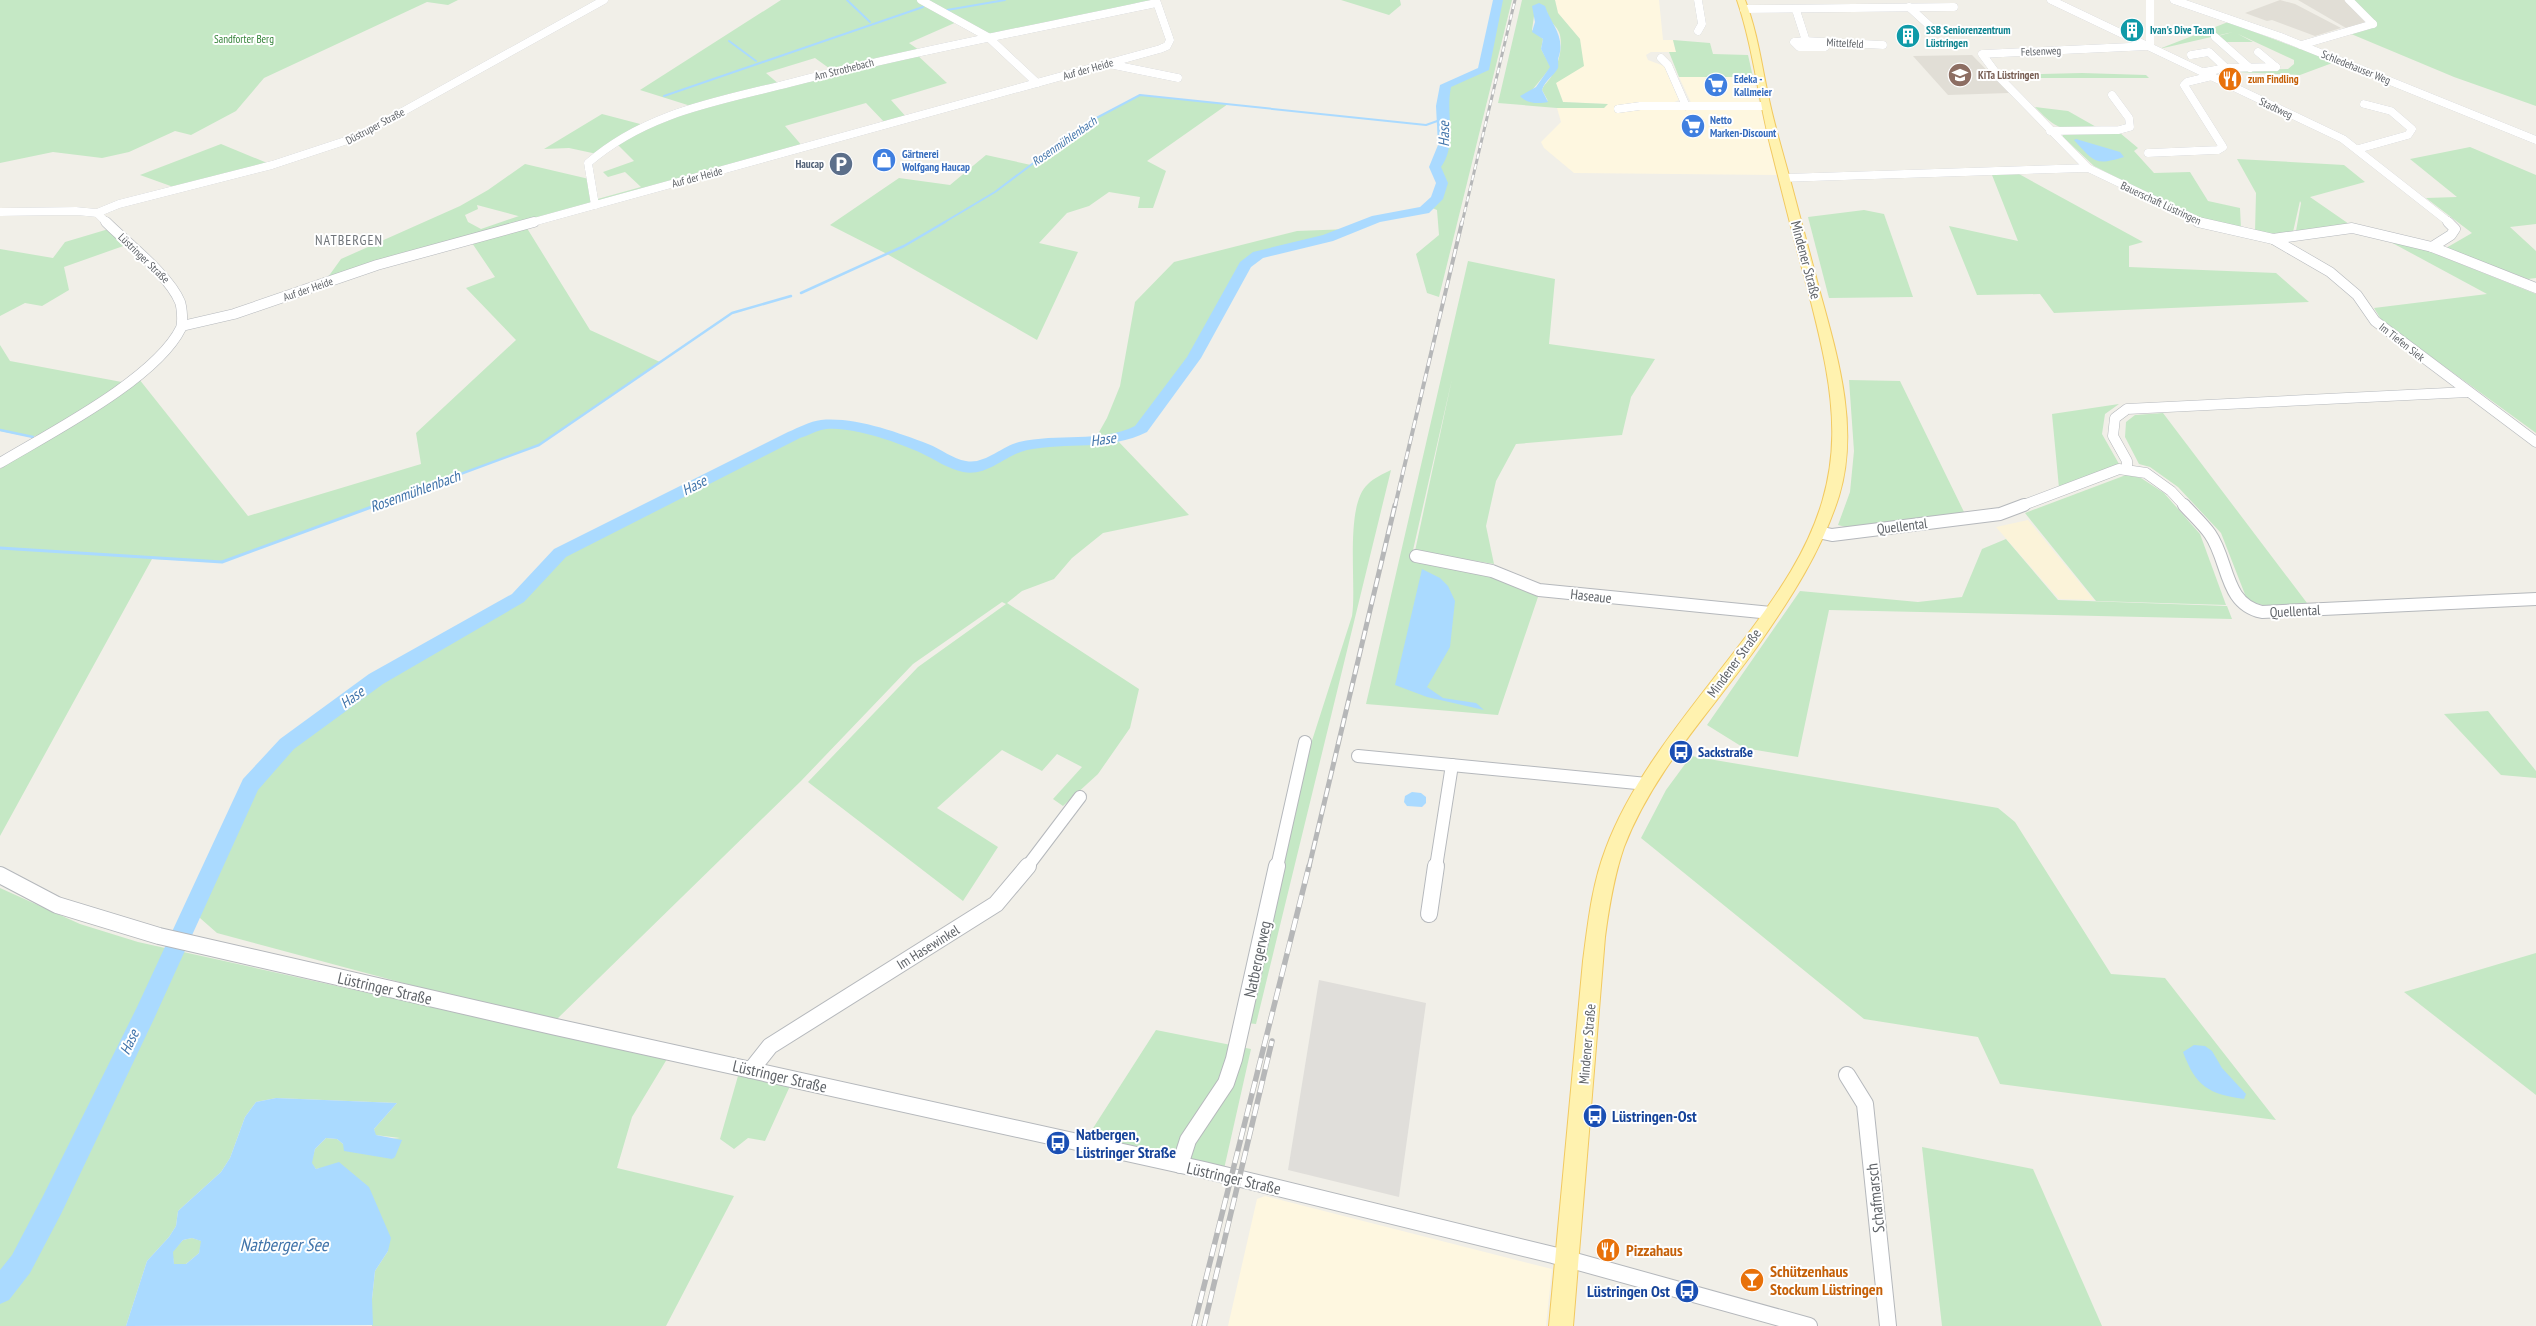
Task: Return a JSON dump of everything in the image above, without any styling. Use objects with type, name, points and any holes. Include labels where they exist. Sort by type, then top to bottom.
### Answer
[{"type":"main road","name":"Mindener Straße","points":[[1561,1326],[1596,940],[1602,897],[1620,834],[1646,784],[1771,613],[1818,532],[1833,490],[1839,460],[1838,392],[1811,275],[1783,178],[1765,106],[1743,5]]},
{"type":"street","name":"Düstruper Straße","points":[[97,213],[119,204],[290,159],[357,137],[604,0]]},
{"type":"street","points":[[921,0],[988,37],[1037,83]]},
{"type":"street","points":[[1698,0],[1702,24],[1698,31]]},
{"type":"street","name":"Stadtweg","points":[[2051,0],[2204,72],[2342,139],[2358,149],[2455,229],[2451,235],[2432,247]]},
{"type":"street","points":[[2150,0],[2150,46]]},
{"type":"street","name":"Schledehauser Weg","points":[[2174,0],[2301,45],[2536,140]]},
{"type":"street","points":[[2301,45],[2373,24],[2349,0]]},
{"type":"street","name":"Am Strothebach","points":[[594,205],[588,163],[601,150],[644,125],[695,107],[919,50],[1156,1]]},
{"type":"street","name":"Auf der Heide","points":[[182,326],[234,314],[377,265],[1167,46],[1170,40],[1156,1]]},
{"type":"street","points":[[1743,5],[1796,10],[1954,7]]},
{"type":"street","points":[[1909,7],[1924,23],[1932,28]]},
{"type":"street","points":[[1796,10],[1806,41],[1794,42],[1799,47],[1821,48],[1825,47],[1823,42]]},
{"type":"street","points":[[2215,37],[2250,68]]},
{"type":"street","name":"Mittelfeld","points":[[1806,41],[1883,45]]},
{"type":"street","name":"Felsenweg","points":[[2088,168],[1999,77],[1982,54],[2150,46]]},
{"type":"street","points":[[2191,55],[2208,52],[2226,68]]},
{"type":"street","points":[[2204,72],[2226,68],[2276,67],[2258,52]]},
{"type":"street","points":[[1660,58],[1668,66],[1686,106]]},
{"type":"street","points":[[1106,64],[1178,78]]},
{"type":"street","points":[[2148,153],[2218,150],[2223,147],[2184,85],[2187,82],[2212,76]]},
{"type":"street","points":[[2050,131],[2119,130],[2130,126],[2129,118],[2112,96]]},
{"type":"street","points":[[2358,149],[2408,135],[2412,129],[2408,122],[2394,114],[2371,104],[2364,104]]},
{"type":"street","points":[[1618,109],[1640,106],[1765,106]]},
{"type":"street","name":"Bauerschaft Lüstringen","points":[[1783,178],[2088,168],[2195,221],[2273,239],[2352,228],[2432,247],[2534,285]]},
{"type":"street","points":[[0,212],[76,211],[97,213]]},
{"type":"street","name":"Lüstringer Straße","points":[[97,213],[172,286],[181,304],[182,326]]},
{"type":"street","name":"Im Tiefen Siek","points":[[2273,239],[2330,272],[2357,295],[2375,321],[2536,442]]},
{"type":"street","points":[[0,463],[105,399],[151,366],[170,345],[182,326]]},
{"type":"street","points":[[2127,468],[2127,461],[2113,436],[2115,418],[2127,409],[2468,392]]},
{"type":"street","name":"Quellental","points":[[1818,532],[1832,535],[2000,514],[2119,469],[2127,468],[2146,474],[2171,491],[2211,535],[2236,598],[2241,605],[2251,610],[2262,612],[2536,599]]},
{"type":"street","name":"Haseaue","points":[[1416,556],[1492,571],[1546,591],[1771,613]]},
{"type":"street","name":"Natbergerweg","points":[[1180,1165],[1188,1140],[1226,1082],[1234,1059],[1306,742]]},
{"type":"street","points":[[1358,756],[1646,784]]},
{"type":"street","points":[[1429,914],[1452,765]]},
{"type":"street","name":"Im Hasewinkel","points":[[751,1070],[770,1046],[996,904],[1012,888],[1060,818],[1080,797]]},
{"type":"street","name":"Lüstringer Straße","points":[[0,875],[58,905],[159,936],[1180,1165],[1567,1260],[1809,1326]]},
{"type":"street","name":"Schafmarsch","points":[[1847,1075],[1865,1104],[1888,1326]]},
{"type":"shaded area","points":[[1555,0],[1659,0],[1663,40],[1673,40],[1676,52],[1651,52],[1646,55],[1648,60],[1664,66],[1679,100],[1672,103],[1693,107],[1679,77],[1753,77],[1777,175],[1574,173],[1544,148],[1541,142],[1561,122],[1557,108],[1604,108],[1607,104],[1563,102],[1556,83],[1580,39],[1558,13]]},
{"type":"shaded area","points":[[2280,0],[2295,4],[2341,28],[2315,36],[2272,20],[2267,21],[2245,13]]},
{"type":"shaded area","points":[[2298,0],[2344,0],[2366,23],[2346,28]]},
{"type":"shaded area","name":"KiTa Lüstringen","points":[[1972,55],[2009,93],[1948,95],[1913,56]]},
{"type":"shaded area","points":[[1319,980],[1426,1003],[1399,1197],[1288,1170]]},
{"type":"shaded area","points":[[1265,1196],[1552,1269],[1546,1326],[1228,1326],[1257,1199]]},
{"type":"green space","name":"Sandforter Berg","points":[[0,0],[458,0],[448,5],[427,2],[264,78],[236,111],[191,135],[175,131],[129,152],[102,158],[53,152],[0,163]]},
{"type":"green space","points":[[781,0],[1156,0],[988,37],[959,21],[909,43],[919,50],[914,52],[947,83],[891,100],[908,119],[887,125],[866,103],[785,126],[804,148],[525,225],[590,330],[660,362],[539,445],[222,562],[152,559],[0,836],[0,469],[139,379],[248,516],[421,464],[416,433],[516,340],[466,288],[495,277],[470,240],[323,284],[341,259],[460,206],[488,190],[525,164],[589,179],[594,200],[641,187],[625,172],[608,177],[603,172],[634,161],[615,142],[597,154],[569,148],[544,149],[602,114],[644,125],[694,107],[640,90]],"holes":[[[815,58],[833,71],[780,85],[766,73]],[[477,205],[518,216],[519,216],[481,229],[468,222],[465,215],[478,209]]]},
{"type":"green space","points":[[1341,0],[1400,0],[1401,5],[1389,15]]},
{"type":"green space","points":[[1498,0],[1512,0],[1439,297],[1427,293],[1416,254],[1439,235],[1437,210],[1430,207],[1440,192],[1439,179],[1435,167],[1443,153],[1444,145],[1443,98],[1446,85],[1483,70]]},
{"type":"green space","points":[[1522,0],[1555,0],[1558,13],[1580,39],[1584,66],[1556,83],[1563,102],[1608,104],[1604,108],[1557,108],[1498,103]],"holes":[[[1547,11],[1547,15],[1559,32],[1561,40],[1556,67],[1542,90],[1548,101],[1533,89],[1551,67],[1541,49],[1543,39],[1532,30],[1534,16]]]},
{"type":"green space","points":[[2352,0],[2536,0],[2536,106],[2454,77],[2344,31],[2376,24]]},
{"type":"green space","points":[[2228,22],[2335,62],[2300,75],[2216,71],[2288,69],[2294,64],[2294,60],[2238,34],[2253,42],[2224,42],[2218,36],[2233,32],[2159,49]]},
{"type":"green space","points":[[1673,40],[1710,43],[1713,54],[1748,55],[1753,77],[1679,77],[1669,52],[1676,52]]},
{"type":"green space","points":[[2082,73],[2146,75],[2149,78],[2007,78],[2004,75]]},
{"type":"green space","points":[[1140,95],[1228,104],[1147,161],[1166,171],[1153,208],[1138,208],[1140,197],[1109,192],[1089,206],[1067,213],[1039,243],[1078,252],[1037,340],[887,254],[830,225],[899,178],[950,185],[986,155],[1031,165],[1085,124]]},
{"type":"green space","points":[[2035,107],[2068,111],[2098,128],[2062,128],[2051,122]]},
{"type":"green space","points":[[2066,133],[2120,133],[2138,148],[2134,151],[2154,173],[2190,172],[2208,201],[2240,208],[2241,228],[2198,219],[2094,166],[2062,136]]},
{"type":"green space","points":[[221,144],[272,165],[179,189],[140,175]]},
{"type":"green space","points":[[2470,147],[2536,175],[2536,224],[2510,227],[2536,251],[2536,278],[2528,279],[2446,248],[2472,233],[2426,198],[2457,197],[2410,159]]},
{"type":"green space","points":[[2237,159],[2344,165],[2365,182],[2310,197],[2349,224],[2296,231],[2300,201],[2293,232],[2271,236],[2255,232],[2256,193]]},
{"type":"green space","points":[[2019,174],[2143,242],[2129,246],[2129,267],[2276,273],[2309,302],[2054,313],[2040,294],[1977,295],[1949,226],[2018,241],[1992,175]]},
{"type":"green space","points":[[1864,210],[1884,214],[1913,297],[1829,298],[1808,217]]},
{"type":"green space","points":[[112,228],[129,244],[64,267],[69,290],[42,306],[25,303],[0,316],[0,249],[53,258],[65,242]]},
{"type":"green space","points":[[1349,229],[1269,252],[1245,265],[1194,358],[1151,417],[1141,429],[1116,439],[1189,515],[1103,533],[1072,558],[1054,579],[1022,591],[1007,603],[1139,689],[1130,728],[1098,774],[1063,806],[1053,799],[1082,767],[1057,754],[1042,771],[1002,750],[937,808],[998,847],[963,901],[808,782],[918,667],[1006,604],[1002,602],[913,664],[801,781],[557,1019],[489,1006],[217,933],[192,911],[250,785],[287,744],[370,683],[518,598],[560,553],[794,435],[821,425],[857,427],[923,448],[965,467],[979,466],[1019,447],[1039,443],[1094,441],[1107,418],[1120,386],[1135,302],[1174,262],[1297,231]]},
{"type":"green space","points":[[2385,239],[2428,251],[2536,294],[2536,433],[2382,321],[2374,308],[2487,294]]},
{"type":"green space","points":[[1468,261],[1555,279],[1549,344],[1655,359],[1631,397],[1622,435],[1516,444],[1496,481],[1486,526],[1494,564],[1415,551],[1452,379],[1411,559],[1490,575],[1539,594],[1498,715],[1366,704]]},
{"type":"green space","points":[[0,345],[10,361],[127,383],[49,433],[30,437],[0,431]]},
{"type":"green space","points":[[1849,380],[1900,381],[1965,514],[1849,528],[1838,525],[1850,492],[1854,451]]},
{"type":"green space","points":[[2119,404],[2105,414],[2102,434],[2119,464],[2059,488],[2052,414]]},
{"type":"green space","points":[[2163,413],[2307,603],[2266,605],[2258,604],[2246,597],[2221,533],[2178,487],[2150,467],[2139,464],[2125,437],[2126,422],[2135,415]]},
{"type":"green space","points":[[1391,470],[1256,1024],[1247,1023],[1309,750],[1352,616],[1353,546],[1356,509],[1361,494],[1368,484]]},
{"type":"green space","points":[[2126,475],[2141,478],[2164,493],[2200,534],[2226,605],[2096,601],[2025,513]]},
{"type":"green space","points":[[2006,539],[2058,600],[2227,606],[2232,619],[1829,610],[1798,757],[1744,748],[1707,725],[1800,591],[1918,602],[1962,597],[1982,549]]},
{"type":"green space","points":[[2488,711],[2536,771],[2536,778],[2501,775],[2444,714]]},
{"type":"green space","points":[[1691,756],[1998,808],[2015,822],[2111,974],[2165,978],[2276,1120],[2000,1084],[1978,1037],[1864,1019],[1641,838],[1666,790]]},
{"type":"green space","points":[[0,888],[80,924],[138,942],[667,1059],[632,1117],[617,1168],[734,1196],[666,1326],[372,1326],[375,1271],[388,1251],[326,1167],[316,1169],[311,1163],[315,1149],[326,1138],[337,1139],[343,1144],[400,1138],[375,1135],[374,1129],[397,1103],[276,1098],[256,1102],[245,1117],[230,1158],[221,1172],[178,1211],[176,1226],[169,1237],[147,1261],[126,1326],[0,1326]]},
{"type":"green space","points":[[2536,953],[2536,1095],[2404,992]]},
{"type":"green space","points":[[1156,1030],[1251,1049],[1224,1169],[1192,1159],[1088,1136]]},
{"type":"green space","points":[[738,1076],[790,1086],[765,1141],[748,1138],[734,1149],[720,1139]]},
{"type":"green space","points":[[1922,1147],[2033,1169],[2102,1326],[1942,1326]]},
{"type":"green space","points":[[192,1238],[202,1241],[199,1253],[186,1264],[174,1264],[172,1252],[183,1240]]},
{"type":"sand","points":[[2028,520],[2094,600],[2059,599],[1996,527]]},
{"type":"water","points":[[1539,3],[1545,6],[1559,36],[1560,49],[1558,68],[1545,83],[1542,90],[1548,102],[1537,103],[1526,101],[1520,96],[1536,87],[1550,67],[1541,49],[1543,39],[1532,32],[1535,22],[1532,6]]},
{"type":"water","points":[[2074,140],[2120,152],[2124,157],[2107,161],[2096,160]]},
{"type":"water","points":[[1422,569],[1440,578],[1448,586],[1455,601],[1450,647],[1427,687],[1443,698],[1476,703],[1484,710],[1427,697],[1395,685]]},
{"type":"water","points":[[1412,792],[1421,793],[1426,797],[1426,803],[1422,807],[1407,806],[1404,802],[1405,796]]},
{"type":"water","points":[[2194,1045],[2205,1046],[2212,1051],[2222,1068],[2246,1094],[2244,1099],[2213,1091],[2199,1081],[2183,1052]]},
{"type":"water","name":"Natberger See","points":[[276,1098],[397,1103],[374,1129],[376,1135],[402,1140],[395,1157],[392,1159],[344,1151],[343,1144],[337,1139],[326,1138],[315,1149],[312,1163],[316,1169],[339,1162],[369,1187],[391,1238],[388,1251],[375,1271],[372,1299],[373,1325],[126,1326],[147,1261],[169,1237],[176,1226],[178,1211],[221,1172],[230,1158],[245,1117],[256,1102]],"holes":[[[192,1238],[201,1241],[199,1253],[186,1264],[174,1264],[173,1252],[183,1240]]]},
{"type":"waterway","points":[[847,0],[870,22]]},
{"type":"waterway","points":[[947,10],[1005,0]]},
{"type":"waterway","name":"Hase","points":[[0,1291],[21,1264],[52,1205],[145,1014],[250,785],[287,744],[376,679],[518,598],[560,553],[794,435],[821,425],[857,427],[923,448],[965,467],[983,465],[1019,447],[1039,443],[1094,441],[1129,435],[1141,429],[1194,358],[1245,265],[1258,255],[1328,238],[1377,219],[1424,210],[1437,199],[1442,183],[1435,167],[1443,153],[1442,101],[1446,85],[1483,70],[1498,0]]},
{"type":"waterway","points":[[664,96],[923,7]]},
{"type":"waterway","points":[[729,41],[756,61]]},
{"type":"waterway","name":"Rosenmühlenbach","points":[[943,223],[995,192],[1085,124],[1140,95],[1426,125],[1443,119]]},
{"type":"waterway","name":"Rosenmühlenbach","points":[[801,293],[904,246],[945,222]]},
{"type":"waterway","name":"Rosenmühlenbach","points":[[374,506],[539,445],[732,313],[791,296]]},
{"type":"waterway","points":[[0,430],[33,437]]},
{"type":"waterway","name":"Rosenmühlenbach","points":[[0,548],[222,562],[377,505]]},
{"type":"railway","points":[[1462,223],[1515,0]]},
{"type":"railway","points":[[1395,506],[1462,222]]},
{"type":"railway","points":[[1309,867],[1395,505]]},
{"type":"railway","points":[[1194,1326],[1309,866]]},
{"type":"railway","points":[[1204,1326],[1272,1041]]},
{"type":"place","name":"Ivan's Dive Team","points":[[2132,30]]},
{"type":"place","name":"SSB Seniorenzentrum Lüstringen","points":[[1908,36]]},
{"type":"place","name":"KiTa Lüstringen","points":[[1960,75]]},
{"type":"place","name":"zum Findling","points":[[2230,79]]},
{"type":"place","name":"Edeka - Kallmeier","points":[[1716,85]]},
{"type":"place","name":"Netto Marken-Discount","points":[[1693,126]]},
{"type":"place","name":"Gärtnerei Wolfgang Haucap","points":[[884,160]]},
{"type":"place","name":"Haucap","points":[[841,164]]},
{"type":"place","name":"Sackstraße","points":[[1681,752]]},
{"type":"place","name":"Lüstringen-Ost","points":[[1595,1116]]},
{"type":"place","name":"Natbergen, Lüstringer Straße","points":[[1058,1143]]},
{"type":"place","name":"Pizzahaus","points":[[1608,1250]]},
{"type":"place","name":"Schützenhaus Stockum Lüstringen","points":[[1752,1280]]},
{"type":"place","name":"Lüstringen Ost","points":[[1687,1291]]},
{"type":"district","name":"NATBERGEN","points":[[349,240]]}]
